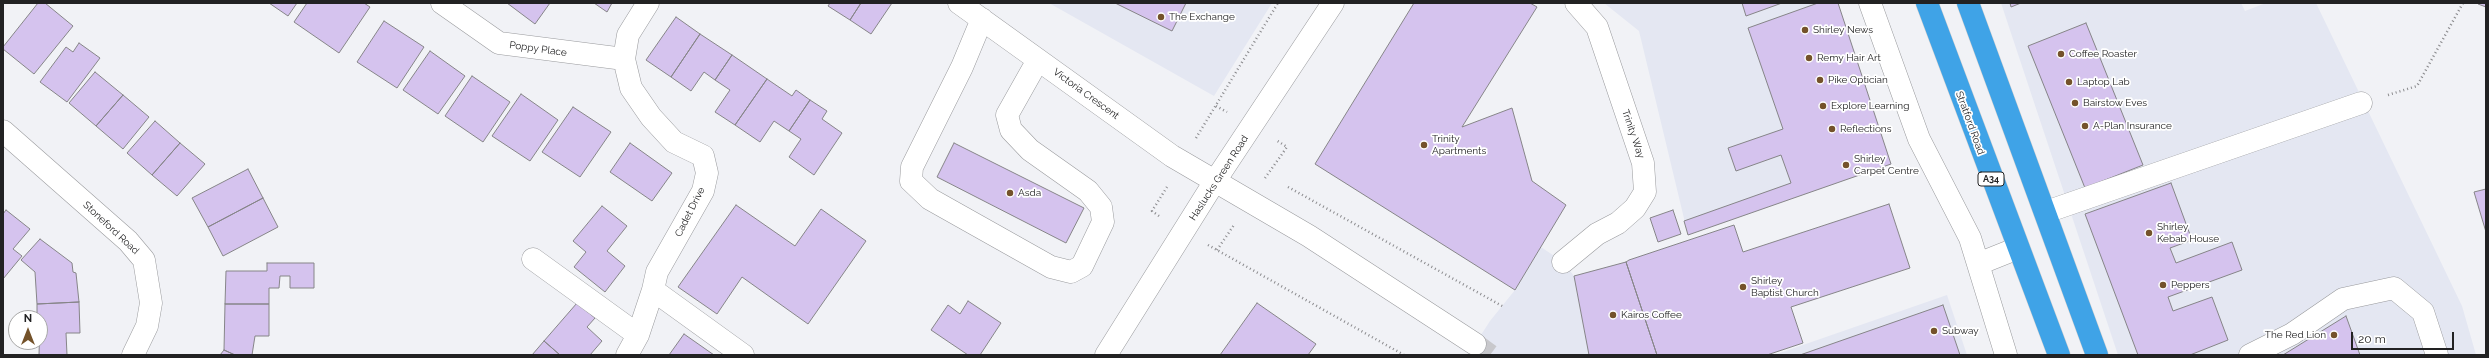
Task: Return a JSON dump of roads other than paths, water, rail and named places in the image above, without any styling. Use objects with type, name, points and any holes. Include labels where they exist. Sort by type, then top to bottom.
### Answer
[{"type":"highway","name":"Stratford Road","points":[[1926,3],[2059,355]]},
{"type":"highway","points":[[1968,3],[2098,355]]},
{"type":"street","name":"Poppy Place","points":[[442,3],[499,43],[624,59]]},
{"type":"street","name":"Cadet Drive","points":[[627,355],[638,335],[653,290],[657,272],[703,191],[707,174],[703,156],[674,142],[651,118],[631,88],[624,59],[628,35],[648,3]]},
{"type":"street","name":"Victoria Crescent","points":[[959,3],[1182,161],[1309,236],[1475,344]]},
{"type":"street","name":"Haslucks Green Road","points":[[1106,355],[1215,181],[1333,3]]},
{"type":"street","name":"Trinity Way","points":[[1563,262],[1597,234],[1618,223],[1634,208],[1645,192],[1643,163],[1597,27],[1576,3]]},
{"type":"street","points":[[1870,3],[1919,139],[1970,238],[2006,355]]},
{"type":"street","points":[[982,19],[962,67],[912,167],[911,181],[930,199],[1051,267],[1071,272],[1082,266],[1103,222],[1101,207],[1088,191],[1030,150],[1011,130],[1007,115],[1038,60]]},
{"type":"street","points":[[2046,212],[2361,103]]},
{"type":"street","name":"Stoneford Road","points":[[3,131],[128,241],[144,260],[151,303],[147,326],[133,355]]},
{"type":"street","points":[[1978,264],[2018,248]]},
{"type":"street","points":[[533,259],[638,335]]},
{"type":"street","points":[[2250,355],[2292,334],[2343,299],[2394,288],[2423,312],[2437,355]]},
{"type":"street","points":[[653,290],[743,355]]},
{"type":"tunnel","points":[[1475,344],[1490,355]]},
{"type":"place","name":"The Exchange","points":[[1161,17]]},
{"type":"place","name":"Shirley News","points":[[1805,30]]},
{"type":"place","name":"Coffee Roaster","points":[[2061,54]]},
{"type":"place","name":"Remy Hair Art","points":[[1809,58]]},
{"type":"place","name":"Pike Optician","points":[[1820,80]]},
{"type":"place","name":"Laptop Lab","points":[[2069,82]]},
{"type":"place","name":"Bairstow Eves","points":[[2075,103]]},
{"type":"place","name":"Explore Learning","points":[[1823,106]]},
{"type":"place","name":"A-Plan Insurance","points":[[2085,126]]},
{"type":"place","name":"Reflections","points":[[1832,129]]},
{"type":"place","name":"Trinity Apartments","points":[[1424,145]]},
{"type":"place","name":"Shirley Carpet Centre","points":[[1846,165]]},
{"type":"place","name":"Asda","points":[[1010,193]]},
{"type":"place","name":"Shirley Kebab House","points":[[2149,233]]},
{"type":"place","name":"Peppers","points":[[2163,285]]},
{"type":"place","name":"Shirley Baptist Church","points":[[1743,287]]},
{"type":"place","name":"Kairos Coffee","points":[[1613,315]]},
{"type":"place","name":"Subway","points":[[1934,331]]},
{"type":"place","name":"The Red Lion","points":[[2334,335]]}]
